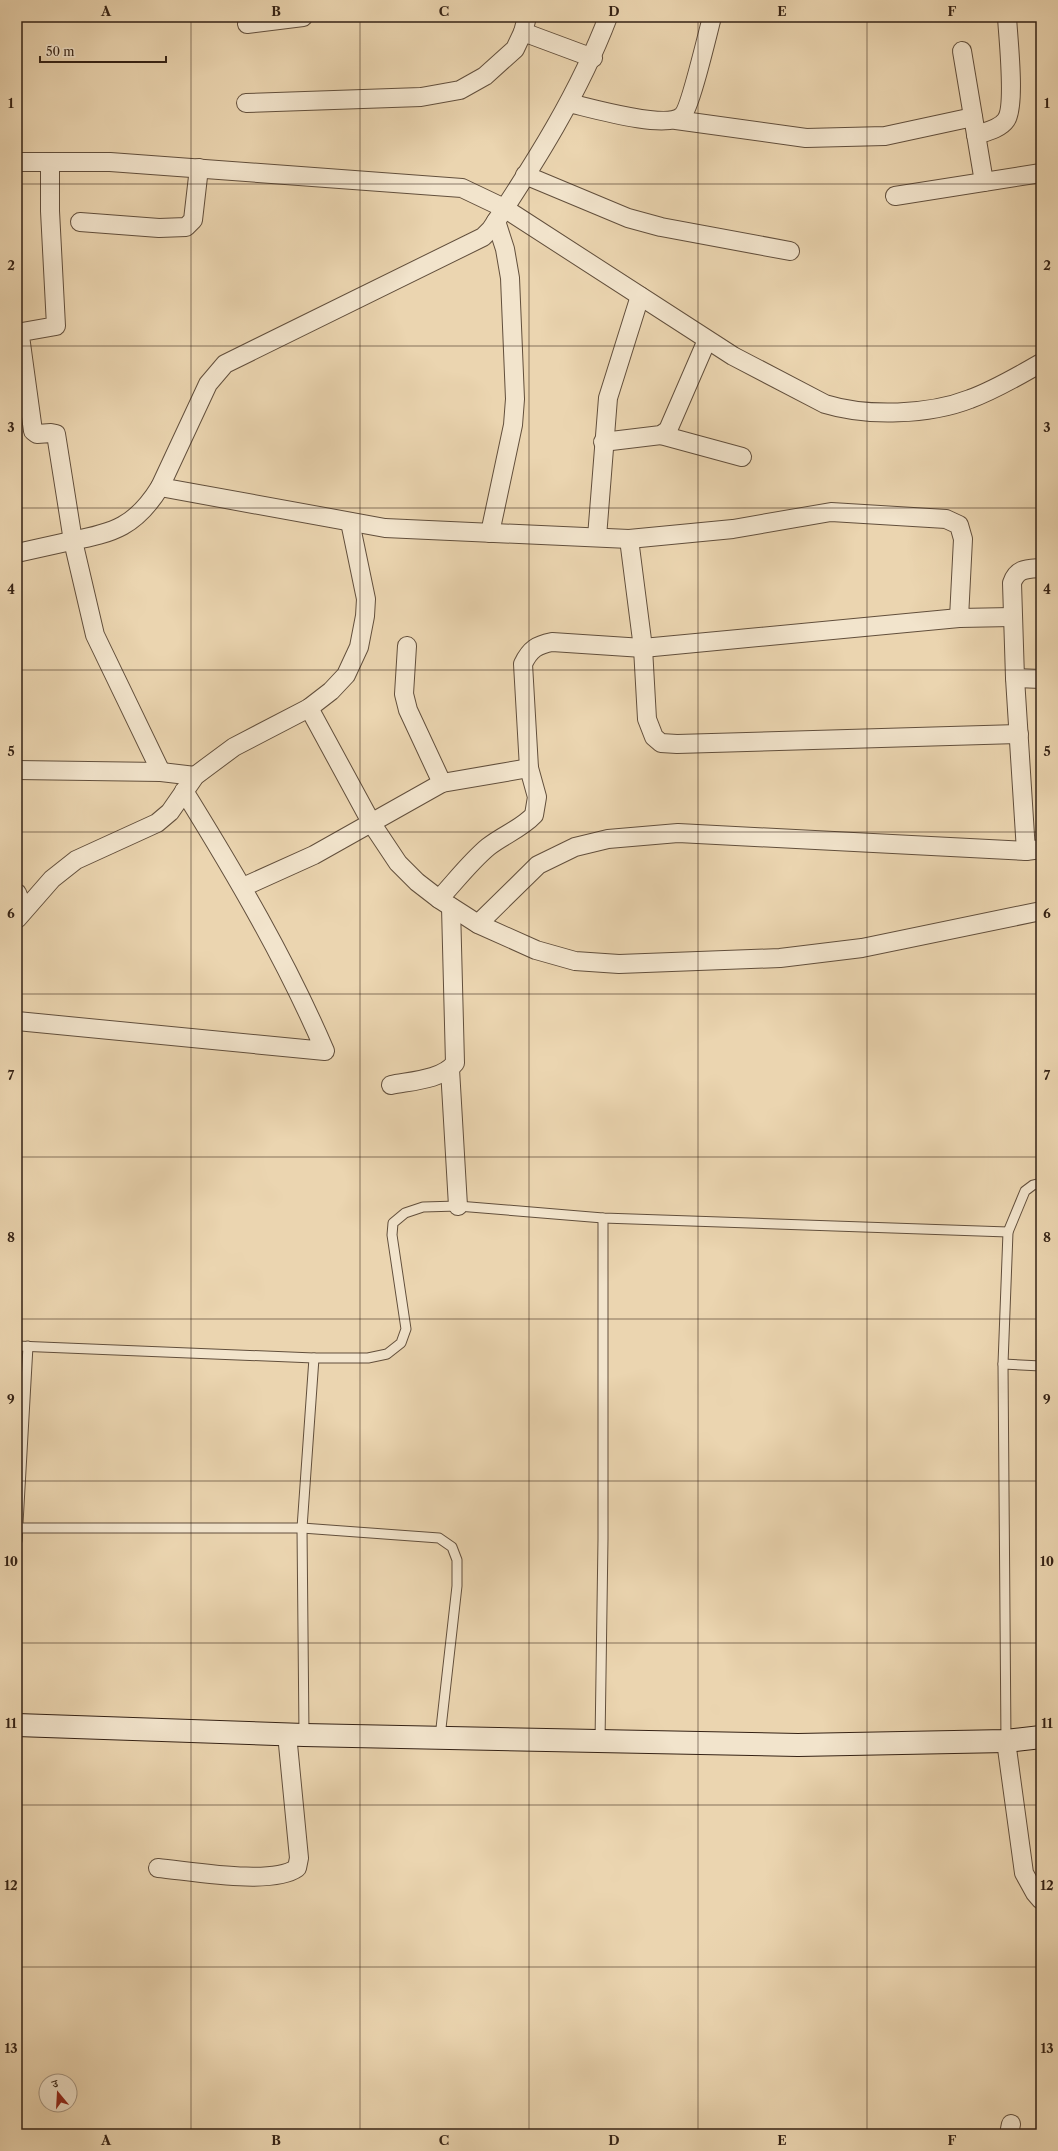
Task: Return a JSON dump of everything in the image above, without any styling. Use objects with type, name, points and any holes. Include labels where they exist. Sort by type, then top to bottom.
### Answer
[{"type":"street","points":[[247,24],[303,17]]},
{"type":"street","points":[[17,553],[98,537],[116,530],[138,515],[150,502],[160,487],[208,384],[225,364],[483,237],[500,214],[569,103],[592,58],[608,17]]},
{"type":"street","points":[[676,120],[684,115],[699,69],[712,17]]},
{"type":"street","points":[[976,136],[1001,125],[1009,112],[1010,76],[1007,17]]},
{"type":"street","points":[[246,103],[421,97],[460,90],[490,72],[515,48],[525,24],[592,58]]},
{"type":"street","points":[[962,51],[984,182]]},
{"type":"street","points":[[569,103],[648,121],[676,120],[806,138],[885,136],[973,116]]},
{"type":"street","points":[[17,162],[110,162],[462,188],[500,214],[640,296],[733,356],[825,404],[862,412],[900,412],[969,400],[1001,386],[1041,363]]},
{"type":"street","points":[[50,162],[50,211],[56,326],[27,329],[22,332],[20,336],[33,431],[37,434],[56,434],[73,541],[95,635],[161,772]]},
{"type":"street","points":[[80,222],[159,228],[186,227],[193,220],[199,168]]},
{"type":"street","points":[[895,196],[1041,173]]},
{"type":"street","points":[[525,175],[628,218],[661,227],[790,251]]},
{"type":"street","points":[[490,533],[513,425],[515,399],[510,278],[500,214]]},
{"type":"street","points":[[597,538],[603,442],[608,398],[613,378],[640,296]]},
{"type":"street","points":[[661,435],[672,423],[707,340]]},
{"type":"street","points":[[603,442],[661,435],[742,457]]},
{"type":"street","points":[[160,487],[385,528],[629,540],[733,529],[831,512],[946,519],[958,525],[963,539],[959,618]]},
{"type":"street","points":[[21,914],[64,868],[76,860],[158,823],[170,812],[195,776],[234,747],[309,708],[331,691],[346,675],[359,647],[365,616],[366,599],[350,522]]},
{"type":"street","points":[[629,540],[642,648],[647,719],[654,737],[661,743],[677,744],[1019,734]]},
{"type":"street","points":[[478,924],[538,865],[576,847],[608,839],[678,833],[1034,850],[1019,734],[1012,617],[1012,583],[1015,575],[1025,569],[1041,568]]},
{"type":"street","points":[[391,1085],[428,1078],[450,1069],[454,1063],[445,903],[479,855],[499,839],[518,829],[534,815],[537,797],[529,768],[523,664],[528,652],[538,645],[552,642],[642,648],[959,618],[1012,617]]},
{"type":"street","points":[[406,646],[404,694],[408,710],[442,783]]},
{"type":"street","points":[[1015,678],[1041,678]]},
{"type":"street","points":[[309,708],[372,824],[398,863],[417,882],[445,903],[478,924],[536,950],[575,961],[619,964],[780,958],[862,948],[1041,911]]},
{"type":"street","points":[[243,887],[314,855],[372,824],[442,783],[529,768]]},
{"type":"street","points":[[17,770],[161,772],[195,776]]},
{"type":"street","points":[[17,1021],[325,1051],[301,995],[243,887],[184,791]]},
{"type":"street","points":[[17,893],[21,914]]},
{"type":"street","points":[[450,1069],[458,1206]]},
{"type":"street","points":[[17,1724],[296,1734],[600,1742],[798,1745],[1006,1741],[1041,1737]]},
{"type":"street","points":[[158,1868],[262,1878],[290,1873],[297,1868],[299,1858],[296,1734]]},
{"type":"street","points":[[1006,1741],[1024,1873],[1035,1893],[1041,1900]]},
{"type":"lane","points":[[1006,1741],[1003,1364],[1008,1232],[1025,1191],[1033,1185],[1041,1183]]},
{"type":"lane","points":[[17,1346],[314,1358],[368,1358],[387,1354],[401,1343],[406,1329],[392,1235],[393,1223],[405,1213],[423,1207],[458,1206],[603,1218],[1008,1232]]},
{"type":"lane","points":[[600,1742],[603,1539],[603,1218]]},
{"type":"lane","points":[[17,1541],[28,1346]]},
{"type":"lane","points":[[296,1734],[302,1528],[314,1358]]},
{"type":"lane","points":[[1003,1364],[1041,1366]]},
{"type":"lane","points":[[18,1528],[302,1528],[439,1538],[452,1547],[457,1560],[457,1586],[440,1737]]}]
